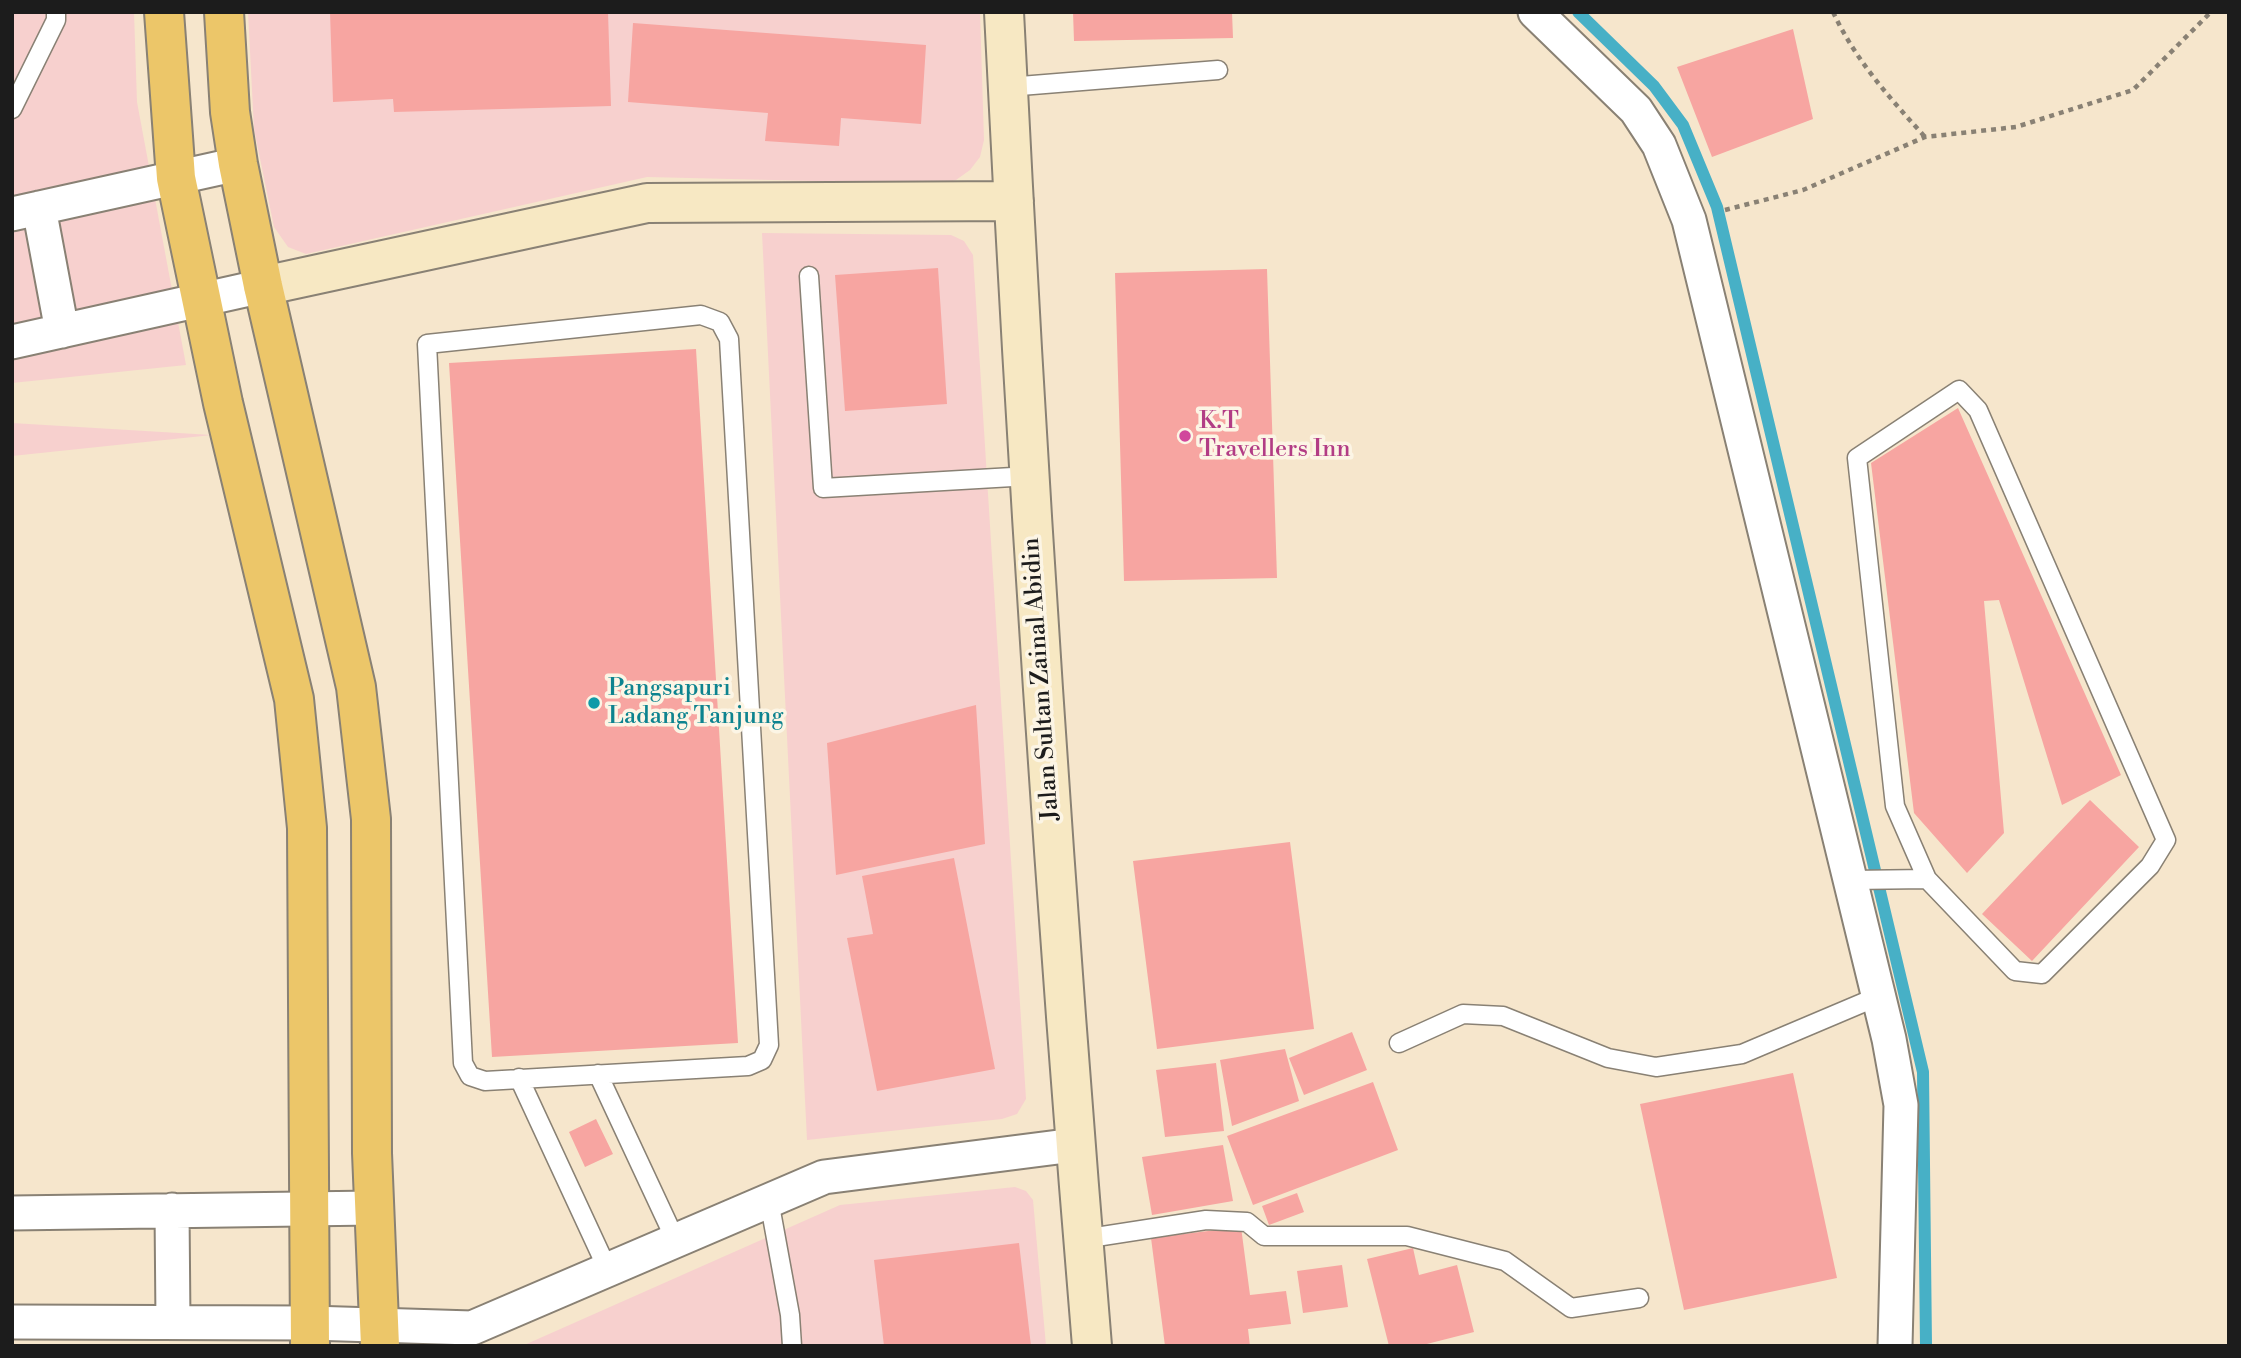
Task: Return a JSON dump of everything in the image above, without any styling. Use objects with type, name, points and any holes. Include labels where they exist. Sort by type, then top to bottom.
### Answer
[{"type":"main road","points":[[164,12],[176,178],[294,699],[307,828],[310,1334]]},
{"type":"main road","points":[[223,12],[230,112],[238,164],[263,286],[356,687],[371,819],[374,1208],[380,1335]]},
{"type":"street","name":"Jalan Sultan Zainal Abidin","points":[[1004,12],[1030,476],[1074,1145],[1093,1346]]},
{"type":"street","points":[[1535,12],[1636,110],[1659,145],[1689,220],[1869,880],[1879,996],[1901,1105],[1895,1346]]},
{"type":"street","points":[[62,331],[26,211],[238,164]]},
{"type":"street","points":[[12,342],[647,203],[1014,201]]},
{"type":"street","points":[[12,1322],[173,1322],[310,1334],[472,1337],[607,1268],[824,1177],[1074,1145]]},
{"type":"street","points":[[12,1213],[374,1208]]},
{"type":"street","points":[[172,1209],[173,1322]]},
{"type":"lane","points":[[12,109],[57,20],[56,12]]},
{"type":"lane","points":[[1008,87],[1218,70]]},
{"type":"lane","points":[[809,276],[823,488],[1030,476]]},
{"type":"lane","points":[[701,315],[720,322],[729,339],[769,1045],[762,1060],[748,1066],[519,1078],[485,1081],[470,1076],[463,1063],[427,344],[701,315]]},
{"type":"lane","points":[[1869,880],[1927,879],[2015,971],[2042,974],[2150,866],[2166,839],[1978,410],[1959,390],[1857,458],[1895,806],[1927,879]]},
{"type":"lane","points":[[1399,1043],[1463,1014],[1503,1016],[1608,1058],[1656,1067],[1742,1054],[1879,996]]},
{"type":"lane","points":[[598,1074],[675,1239]]},
{"type":"lane","points":[[519,1078],[607,1268]]},
{"type":"lane","points":[[769,1199],[790,1315],[792,1346]]},
{"type":"lane","points":[[1083,1239],[1206,1220],[1247,1222],[1264,1236],[1407,1236],[1505,1261],[1571,1308],[1639,1298]]},
{"type":"path","points":[[1833,12],[1849,46],[1869,75],[1926,137]]},
{"type":"path","points":[[1729,209],[1803,190],[1926,137],[2015,127],[2133,90],[2211,12]]},
{"type":"shaded area","points":[[12,12],[134,12],[137,102],[186,365],[12,383]]},
{"type":"shaded area","points":[[248,12],[980,12],[984,140],[980,157],[970,170],[956,180],[940,184],[647,177],[306,254],[288,247],[274,227],[254,129]]},
{"type":"shaded area","points":[[762,233],[951,235],[964,241],[973,255],[1026,1099],[1017,1114],[1002,1119],[807,1140]]},
{"type":"shaded area","points":[[12,423],[212,435],[12,456]]},
{"type":"shaded area","points":[[1015,1187],[1026,1191],[1033,1200],[1046,1346],[522,1346],[840,1205]]},
{"type":"building","points":[[330,12],[608,12],[611,106],[394,112],[393,99],[333,102]]},
{"type":"building","points":[[1073,12],[1232,12],[1233,38],[1074,41]]},
{"type":"building","points":[[633,23],[926,45],[921,124],[841,118],[839,146],[765,141],[768,113],[628,102]]},
{"type":"building","points":[[1793,29],[1813,119],[1712,157],[1677,67]]},
{"type":"building","points":[[938,268],[947,404],[845,411],[835,275]]},
{"type":"building","points":[[1267,269],[1277,578],[1124,581],[1115,273]]},
{"type":"building","name":"Pangsapuri Ladang Tanjung","points":[[696,349],[738,1043],[492,1057],[449,363]]},
{"type":"building","points":[[1958,408],[2121,775],[2062,805],[1999,600],[1984,601],[2004,833],[1967,873],[1914,813],[1871,463]]},
{"type":"building","points":[[976,705],[985,844],[836,875],[827,743]]},
{"type":"building","points":[[2090,800],[2139,847],[2032,961],[1982,914]]},
{"type":"building","points":[[1290,842],[1314,1029],[1157,1049],[1133,861]]},
{"type":"building","points":[[954,858],[995,1069],[877,1091],[847,938],[873,934],[862,876]]},
{"type":"building","points":[[1352,1032],[1367,1070],[1304,1095],[1289,1058]]},
{"type":"building","points":[[1285,1049],[1299,1101],[1232,1126],[1220,1060]]},
{"type":"building","points":[[1216,1063],[1224,1131],[1165,1137],[1156,1070]]},
{"type":"building","points":[[1793,1073],[1837,1278],[1684,1310],[1640,1104]]},
{"type":"building","points":[[1373,1082],[1398,1150],[1253,1205],[1227,1136]]},
{"type":"building","points":[[596,1119],[613,1154],[585,1167],[569,1132]]},
{"type":"building","points":[[1223,1145],[1233,1201],[1152,1215],[1142,1157]]},
{"type":"building","points":[[1297,1193],[1304,1212],[1269,1225],[1262,1206]]},
{"type":"building","points":[[1241,1227],[1250,1295],[1286,1291],[1291,1324],[1248,1329],[1250,1346],[1165,1346],[1151,1238]]},
{"type":"building","points":[[1019,1243],[1031,1346],[884,1346],[874,1260]]},
{"type":"building","points":[[1413,1248],[1419,1275],[1457,1265],[1474,1332],[1419,1346],[1389,1346],[1367,1259]]},
{"type":"building","points":[[1342,1265],[1348,1307],[1303,1313],[1297,1271]]},
{"type":"waterway","points":[[1578,12],[1654,86],[1683,125],[1717,207],[1923,1072],[1926,1346]]},
{"type":"place","name":"K.T Travellers Inn","points":[[1185,436]]},
{"type":"place","name":"Pangsapuri Ladang Tanjung","points":[[594,703]]}]
